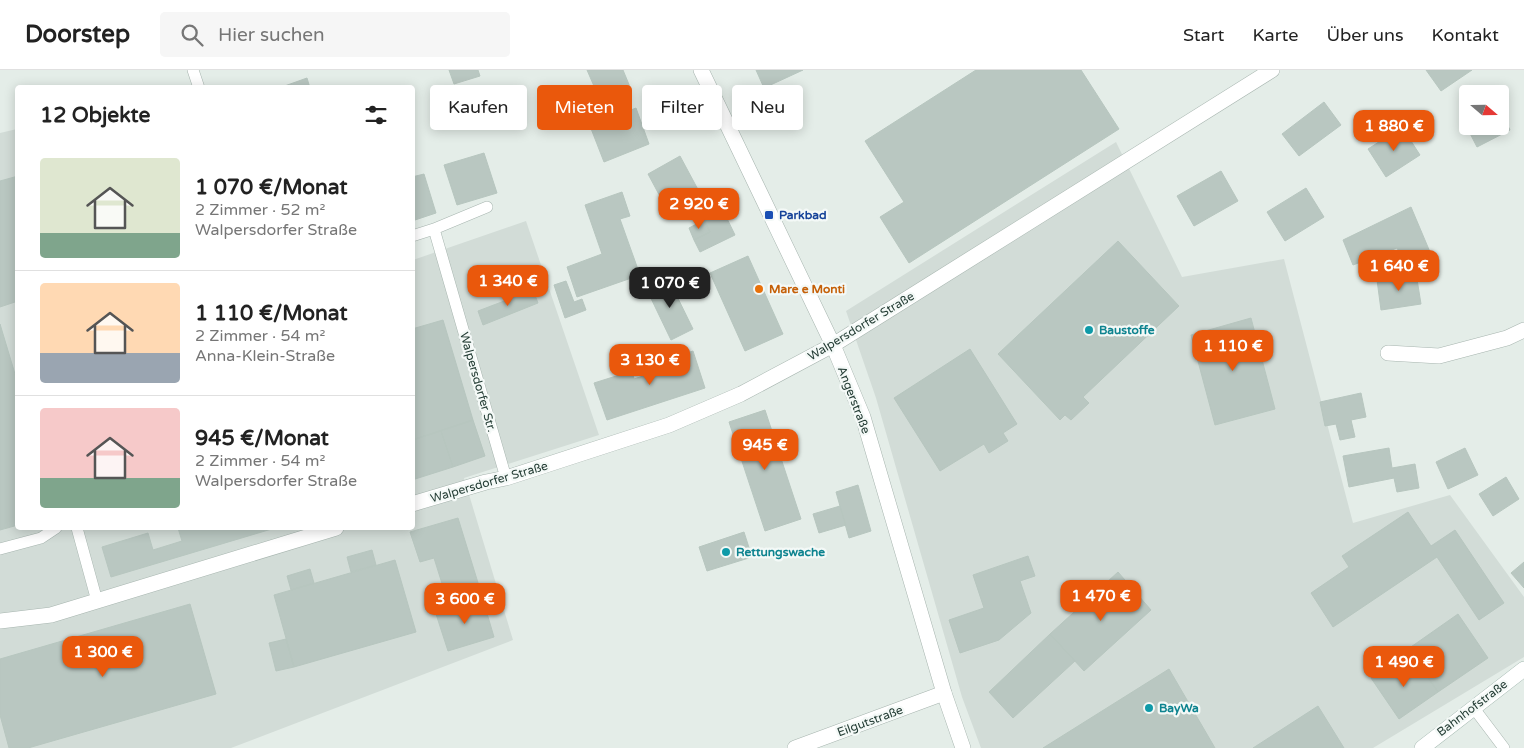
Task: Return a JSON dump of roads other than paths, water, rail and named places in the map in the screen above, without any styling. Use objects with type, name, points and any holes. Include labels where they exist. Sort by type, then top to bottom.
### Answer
[{"type":"street","name":"Angerstraße","points":[[701,70],[833,345],[863,417],[944,694],[963,748]]},
{"type":"street","name":"Walpersdorfer Straße","points":[[415,503],[506,478],[669,425],[741,394],[833,345],[1272,70]]},
{"type":"street","points":[[1388,354],[1439,356],[1507,338],[1524,330]]},
{"type":"street","points":[[0,621],[51,615],[329,530]]},
{"type":"street","name":"Bahnhofstraße","points":[[1422,748],[1524,669]]},
{"type":"street","name":"Eilgutstraße","points":[[796,748],[944,694]]},
{"type":"street","points":[[1439,748],[1441,732]]},
{"type":"lane","points":[[193,70],[198,85]]},
{"type":"lane","points":[[415,235],[487,207]]},
{"type":"lane","name":"Walpersdorfer Str.","points":[[434,229],[506,478]]},
{"type":"lane","points":[[0,549],[41,538],[53,530]]},
{"type":"lane","points":[[78,530],[97,601]]},
{"type":"lane","points":[[1474,708],[1504,748]]},
{"type":"place","name":"Parkbad","points":[[769,215]]},
{"type":"place","name":"Mare e Monti","points":[[759,289]]},
{"type":"place","name":"Baustoffe","points":[[1089,330]]},
{"type":"place","name":"Rettungswache","points":[[726,552]]},
{"type":"place","name":"BayWa","points":[[1149,708]]}]
